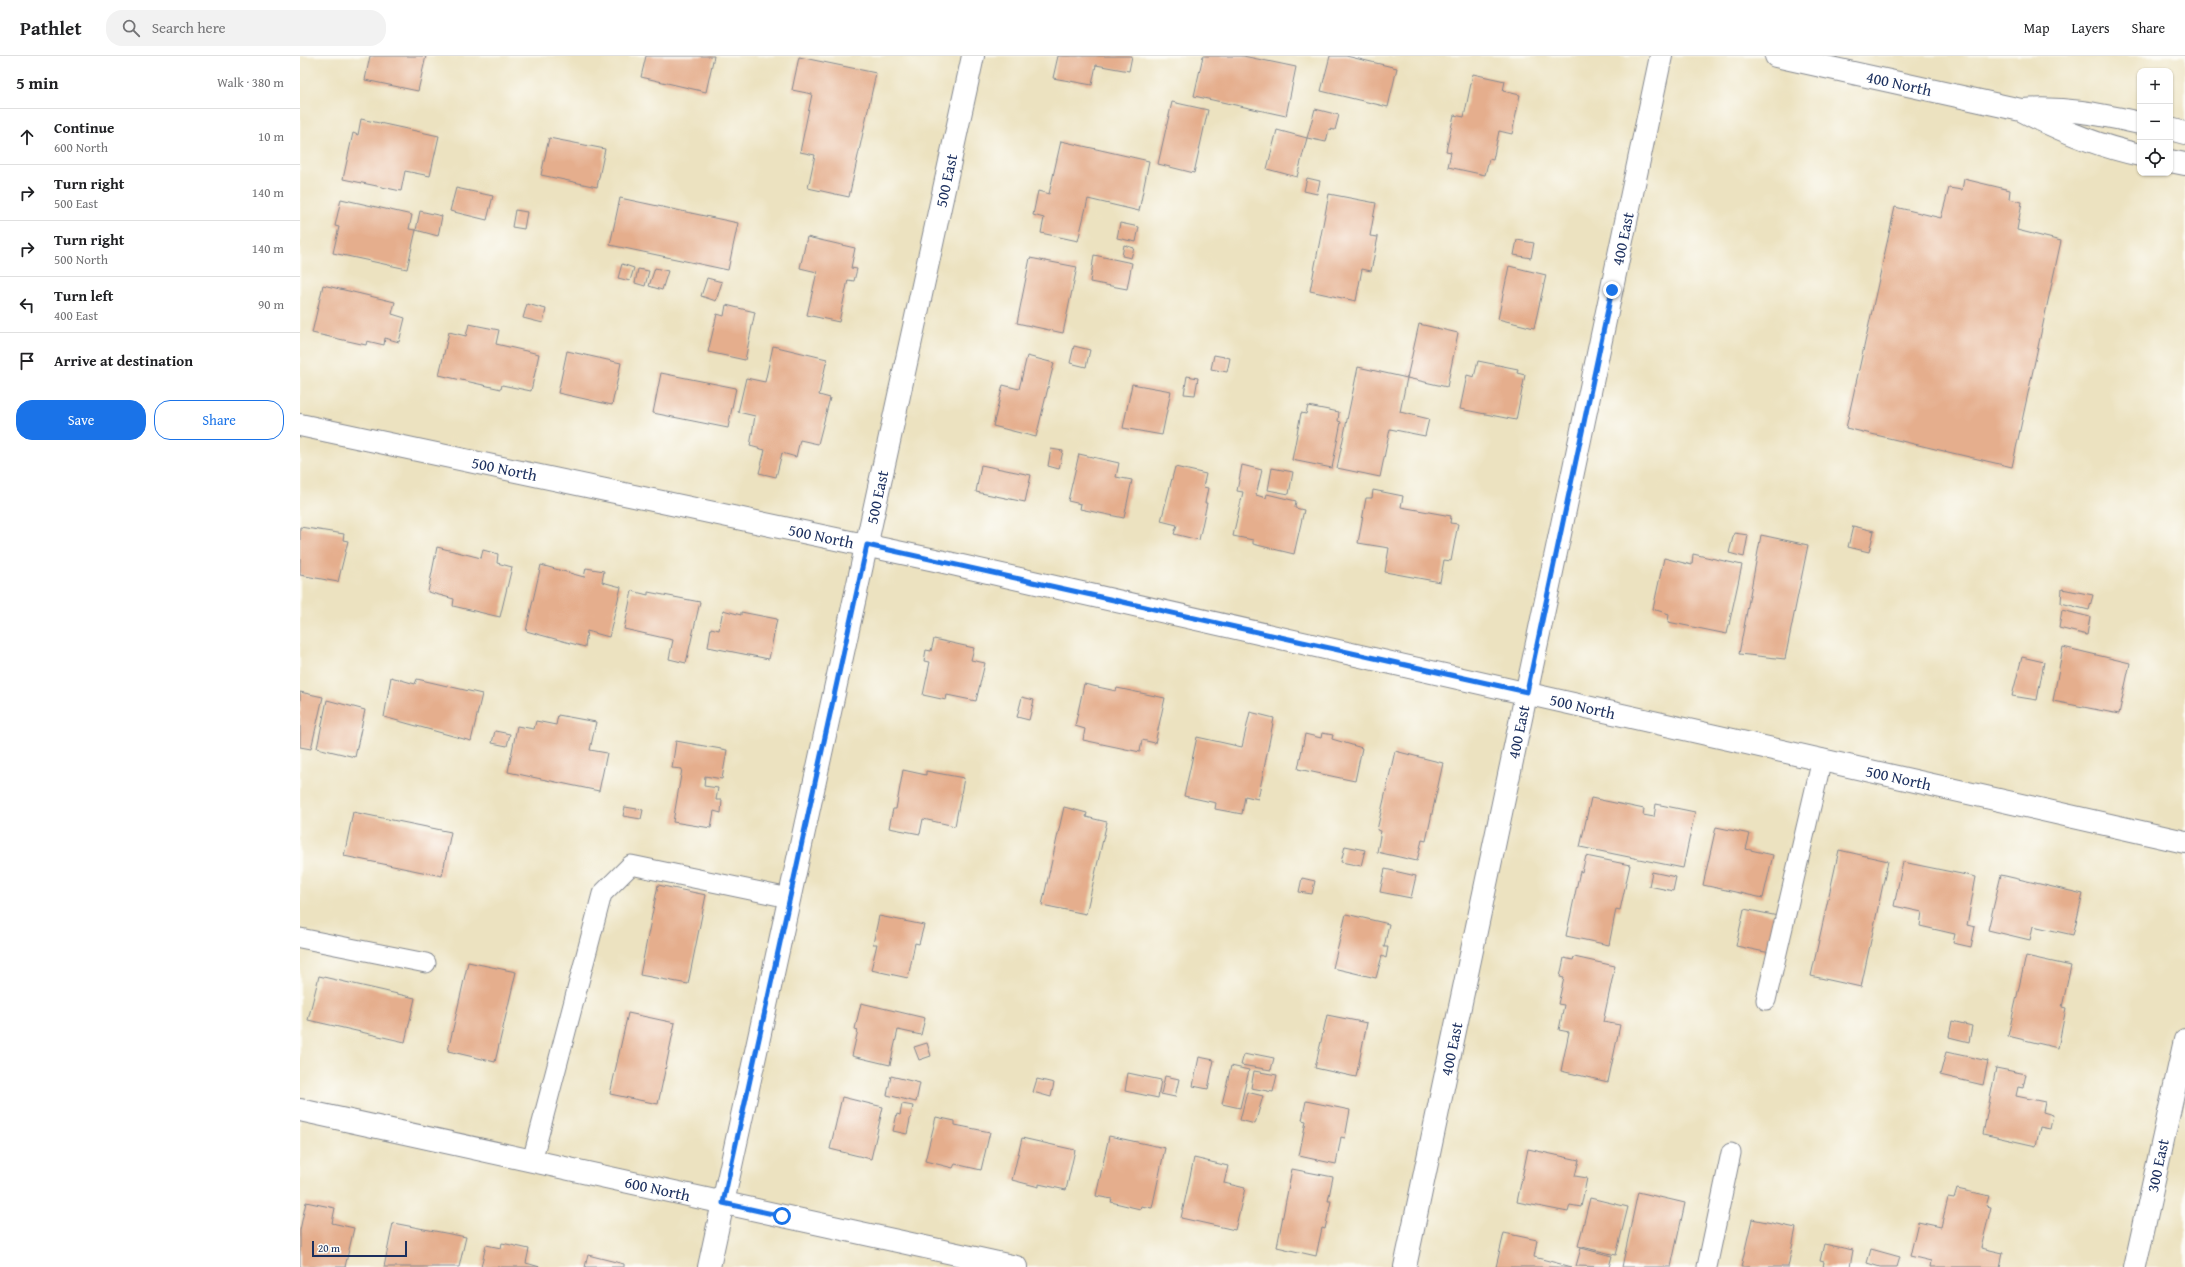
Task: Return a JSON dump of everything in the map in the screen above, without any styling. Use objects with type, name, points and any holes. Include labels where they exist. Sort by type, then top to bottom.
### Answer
[{"type":"street","name":"500 East","points":[[709,1267],[973,56]]},
{"type":"street","name":"400 East","points":[[1405,1267],[1661,56]]},
{"type":"street","name":"400 North","points":[[1776,56],[2021,110],[2051,126],[2082,138],[2137,154]]},
{"type":"street","name":"400 North","points":[[2021,110],[2049,108],[2076,110],[2137,122]]},
{"type":"street","points":[[2173,130],[2185,133]]},
{"type":"street","points":[[2173,162],[2185,164]]},
{"type":"street","name":"500 North","points":[[300,425],[867,545],[1527,692],[2185,842]]},
{"type":"street","name":"300 East","points":[[2135,1267],[2185,1040]]},
{"type":"street","name":"600 North","points":[[300,1110],[1016,1267]]},
{"type":"lane","points":[[1766,1000],[1822,759]]},
{"type":"lane","points":[[532,1161],[602,894],[631,865],[790,898]]},
{"type":"lane","points":[[300,938],[426,963]]},
{"type":"lane","points":[[1707,1267],[1731,1153]]},
{"type":"building","points":[[370,56],[426,56],[418,91],[365,80]]},
{"type":"building","points":[[646,56],[714,56],[706,92],[641,77]]},
{"type":"building","points":[[1058,56],[1132,56],[1129,71],[1096,65],[1092,85],[1053,78]]},
{"type":"building","points":[[1203,56],[1243,56],[1296,67],[1286,116],[1194,96]]},
{"type":"building","points":[[1330,56],[1346,56],[1397,68],[1388,107],[1321,91]]},
{"type":"building","points":[[799,57],[876,73],[849,197],[808,188],[815,155],[800,152],[812,94],[792,90]]},
{"type":"building","points":[[1473,74],[1505,81],[1503,91],[1520,95],[1512,134],[1499,131],[1493,160],[1489,159],[1485,175],[1448,167],[1451,152],[1446,151],[1454,115],[1464,117]]},
{"type":"building","points":[[1172,102],[1208,110],[1194,173],[1158,164]]},
{"type":"building","points":[[1315,109],[1339,115],[1335,130],[1329,129],[1326,142],[1307,138]]},
{"type":"building","points":[[361,119],[439,136],[430,176],[405,171],[401,191],[343,179],[353,133],[358,135]]},
{"type":"building","points":[[1277,130],[1307,138],[1297,177],[1267,169]]},
{"type":"building","points":[[549,138],[605,149],[597,187],[541,175]]},
{"type":"building","points":[[1061,141],[1149,161],[1139,211],[1088,199],[1078,241],[1041,233],[1044,218],[1033,215],[1038,191],[1049,194]]},
{"type":"building","points":[[1307,178],[1320,181],[1317,194],[1304,191]]},
{"type":"building","points":[[1964,179],[2010,190],[2009,199],[2022,202],[2017,230],[2061,241],[2012,467],[1846,428],[1895,207],[1941,218],[1949,188],[1962,190]]},
{"type":"building","points":[[456,188],[493,196],[487,220],[450,211]]},
{"type":"building","points":[[1329,194],[1376,203],[1370,236],[1378,237],[1371,271],[1362,269],[1356,301],[1310,291]]},
{"type":"building","points":[[620,198],[738,223],[728,270],[610,245]]},
{"type":"building","points":[[341,199],[412,215],[409,229],[416,230],[407,269],[333,253],[339,227],[335,226]]},
{"type":"building","points":[[515,210],[527,212],[524,229],[512,227]]},
{"type":"building","points":[[420,211],[442,216],[438,236],[416,230]]},
{"type":"building","points":[[1120,223],[1139,227],[1136,242],[1117,238]]},
{"type":"building","points":[[807,237],[855,248],[851,268],[857,269],[854,281],[848,280],[839,322],[807,315],[817,272],[800,268]]},
{"type":"building","points":[[1517,240],[1534,243],[1531,258],[1514,255]]},
{"type":"building","points":[[1124,245],[1134,248],[1131,258],[1122,256]]},
{"type":"building","points":[[1094,255],[1132,263],[1127,289],[1090,282]]},
{"type":"building","points":[[1030,258],[1077,267],[1063,333],[1017,323]]},
{"type":"building","points":[[622,264],[634,268],[630,281],[618,278]]},
{"type":"building","points":[[1509,266],[1546,275],[1534,328],[1498,319]]},
{"type":"building","points":[[655,268],[668,271],[662,290],[649,286]]},
{"type":"building","points":[[638,269],[649,271],[645,286],[635,283]]},
{"type":"building","points":[[707,278],[722,282],[716,301],[701,296]]},
{"type":"building","points":[[323,285],[395,302],[392,314],[405,318],[399,342],[385,338],[384,345],[367,341],[366,345],[312,333]]},
{"type":"building","points":[[527,304],[546,309],[543,323],[523,318]]},
{"type":"building","points":[[726,305],[755,312],[745,360],[708,352],[717,314],[724,316]]},
{"type":"building","points":[[469,324],[499,330],[496,344],[539,354],[531,391],[502,385],[501,389],[439,375],[449,332],[466,336]]},
{"type":"building","points":[[1419,324],[1458,333],[1447,387],[1407,378]]},
{"type":"building","points":[[773,346],[827,359],[819,395],[830,398],[818,444],[800,440],[796,457],[782,453],[776,477],[759,473],[765,450],[750,446],[755,416],[738,412],[746,378],[765,382]]},
{"type":"building","points":[[1074,346],[1090,350],[1086,367],[1070,363]]},
{"type":"building","points":[[567,351],[621,363],[612,405],[558,393]]},
{"type":"building","points":[[1214,355],[1230,358],[1227,372],[1211,369]]},
{"type":"building","points":[[1027,356],[1054,363],[1036,437],[993,426],[1003,385],[1019,389]]},
{"type":"building","points":[[1478,361],[1518,369],[1517,373],[1525,375],[1516,420],[1460,409],[1467,375],[1474,377]]},
{"type":"building","points":[[1358,367],[1407,378],[1400,412],[1429,419],[1425,436],[1390,429],[1380,477],[1337,468]]},
{"type":"building","points":[[661,373],[736,388],[728,428],[653,413]]},
{"type":"building","points":[[1187,376],[1198,378],[1195,395],[1184,394]]},
{"type":"building","points":[[1132,384],[1171,391],[1162,435],[1123,428]]},
{"type":"building","points":[[1308,406],[1339,412],[1338,421],[1341,422],[1332,468],[1292,460],[1301,413],[1306,414]]},
{"type":"building","points":[[1051,449],[1063,451],[1059,469],[1048,466]]},
{"type":"building","points":[[1079,454],[1119,463],[1116,477],[1132,480],[1124,518],[1080,509],[1081,504],[1068,501]]},
{"type":"building","points":[[981,465],[1031,475],[1025,502],[976,492]]},
{"type":"building","points":[[1242,465],[1262,470],[1256,495],[1266,498],[1267,494],[1296,501],[1295,508],[1304,510],[1294,554],[1253,544],[1253,540],[1233,536],[1243,492],[1237,491]]},
{"type":"building","points":[[1175,467],[1206,474],[1203,487],[1208,488],[1205,503],[1207,503],[1199,540],[1174,534],[1177,525],[1161,521]]},
{"type":"building","points":[[1272,468],[1293,472],[1289,494],[1268,490]]},
{"type":"building","points":[[1373,490],[1403,496],[1401,507],[1451,516],[1450,523],[1458,524],[1451,561],[1444,560],[1440,582],[1385,572],[1389,548],[1358,543],[1366,498],[1372,498]]},
{"type":"building","points":[[1853,526],[1874,531],[1869,552],[1848,547]]},
{"type":"building","points":[[300,527],[344,534],[343,540],[348,541],[338,582],[300,575]]},
{"type":"building","points":[[1734,533],[1748,535],[1744,557],[1729,553]]},
{"type":"building","points":[[1761,535],[1808,545],[1785,659],[1739,654]]},
{"type":"building","points":[[437,547],[481,558],[483,550],[498,554],[497,563],[512,567],[500,617],[453,606],[454,599],[428,592]]},
{"type":"building","points":[[1693,554],[1742,565],[1727,634],[1668,622],[1669,614],[1653,609],[1664,558],[1692,565]]},
{"type":"building","points":[[541,565],[584,577],[586,568],[604,571],[602,582],[621,587],[609,637],[587,631],[585,647],[526,631]]},
{"type":"building","points":[[2062,589],[2093,595],[2089,610],[2061,603]]},
{"type":"building","points":[[632,591],[648,595],[648,592],[700,602],[686,663],[669,659],[673,640],[624,629]]},
{"type":"building","points":[[723,610],[741,615],[741,612],[777,619],[769,659],[708,647],[711,628],[719,630]]},
{"type":"building","points":[[2062,610],[2090,617],[2087,635],[2059,628]]},
{"type":"building","points":[[934,639],[974,648],[971,660],[985,663],[976,701],[947,695],[946,700],[923,695],[930,662],[924,661],[926,650],[931,651]]},
{"type":"building","points":[[2063,647],[2130,663],[2119,714],[2053,701]]},
{"type":"building","points":[[2022,657],[2044,662],[2037,700],[2012,696]]},
{"type":"building","points":[[391,677],[415,684],[417,679],[482,694],[471,741],[384,717]]},
{"type":"building","points":[[1084,684],[1116,691],[1117,688],[1165,698],[1155,743],[1142,740],[1140,752],[1083,740],[1085,729],[1075,726]]},
{"type":"building","points":[[300,692],[323,697],[311,749],[300,747]]},
{"type":"building","points":[[1022,697],[1034,700],[1029,720],[1017,717]]},
{"type":"building","points":[[327,700],[365,710],[355,757],[317,748]]},
{"type":"building","points":[[1250,712],[1274,718],[1258,799],[1245,796],[1242,814],[1215,809],[1216,803],[1184,796],[1197,737],[1242,747]]},
{"type":"building","points":[[558,715],[596,722],[590,750],[607,753],[599,791],[508,772],[517,726],[534,729],[536,721],[556,725]]},
{"type":"building","points":[[495,731],[510,734],[507,746],[492,743]]},
{"type":"building","points":[[1322,733],[1333,735],[1332,739],[1362,748],[1355,781],[1298,769],[1305,734],[1321,738]]},
{"type":"building","points":[[676,741],[727,750],[722,779],[705,776],[704,786],[718,788],[716,800],[722,800],[721,813],[714,811],[711,828],[673,822],[682,769],[672,768]]},
{"type":"building","points":[[1395,751],[1443,763],[1426,841],[1422,840],[1417,861],[1377,852],[1381,831],[1377,830]]},
{"type":"building","points":[[903,770],[926,775],[926,771],[964,778],[955,826],[923,819],[920,834],[889,828],[893,809],[896,809]]},
{"type":"building","points":[[1591,798],[1644,809],[1643,815],[1654,817],[1656,804],[1695,812],[1683,868],[1580,847]]},
{"type":"building","points":[[625,807],[643,810],[641,819],[623,816]]},
{"type":"building","points":[[1064,807],[1087,813],[1086,817],[1107,822],[1086,914],[1042,905]]},
{"type":"building","points":[[353,812],[451,832],[442,876],[344,856]]},
{"type":"building","points":[[1716,827],[1750,834],[1746,849],[1773,855],[1763,898],[1703,885]]},
{"type":"building","points":[[1345,846],[1365,850],[1361,866],[1341,862]]},
{"type":"building","points":[[1839,850],[1888,861],[1861,987],[1811,976]]},
{"type":"building","points":[[1586,856],[1630,865],[1620,910],[1616,909],[1609,945],[1566,936],[1580,871],[1582,872]]},
{"type":"building","points":[[1903,862],[1976,877],[1967,925],[1975,927],[1971,947],[1953,943],[1955,934],[1920,926],[1922,912],[1894,906]]},
{"type":"building","points":[[1385,869],[1416,876],[1411,898],[1380,892]]},
{"type":"building","points":[[1652,872],[1676,877],[1673,891],[1649,886]]},
{"type":"building","points":[[2001,875],[2083,894],[2073,935],[2033,926],[2030,940],[1988,930]]},
{"type":"building","points":[[1302,878],[1315,881],[1312,894],[1299,892]]},
{"type":"building","points":[[658,885],[706,895],[688,984],[640,975]]},
{"type":"building","points":[[1744,909],[1778,916],[1770,953],[1736,946]]},
{"type":"building","points":[[1346,914],[1389,924],[1384,947],[1388,947],[1386,958],[1382,956],[1376,978],[1333,968]]},
{"type":"building","points":[[879,916],[924,925],[919,944],[915,943],[908,978],[871,970],[877,944],[873,944]]},
{"type":"building","points":[[2026,956],[2071,966],[2062,1007],[2066,1008],[2058,1048],[2008,1036]]},
{"type":"building","points":[[1574,957],[1615,966],[1603,1022],[1620,1025],[1608,1082],[1561,1071],[1569,1032],[1559,1030],[1564,1005],[1558,1004],[1564,978],[1560,977],[1564,958],[1573,960]]},
{"type":"building","points":[[468,962],[516,972],[495,1062],[448,1051]]},
{"type":"building","points":[[319,976],[415,998],[405,1042],[308,1020]]},
{"type":"building","points":[[861,1003],[925,1018],[921,1035],[898,1030],[890,1065],[852,1056],[858,1030],[855,1029]]},
{"type":"building","points":[[628,1013],[675,1023],[658,1104],[610,1094]]},
{"type":"building","points":[[1327,1015],[1367,1023],[1356,1077],[1315,1068]]},
{"type":"building","points":[[1952,1021],[1972,1026],[1969,1042],[1949,1037]]},
{"type":"building","points":[[927,1043],[931,1056],[919,1060],[914,1047]]},
{"type":"building","points":[[1946,1052],[1988,1061],[1983,1085],[1940,1075]]},
{"type":"building","points":[[1244,1054],[1253,1056],[1254,1054],[1274,1058],[1271,1070],[1241,1065]]},
{"type":"building","points":[[1199,1057],[1214,1060],[1208,1089],[1193,1086]]},
{"type":"building","points":[[1231,1066],[1249,1070],[1240,1108],[1222,1104]]},
{"type":"building","points":[[1996,1068],[2026,1074],[2023,1088],[2018,1087],[2016,1096],[2045,1102],[2043,1112],[2053,1115],[2050,1129],[2040,1127],[2036,1146],[1983,1134]]},
{"type":"building","points":[[1254,1071],[1277,1075],[1273,1092],[1251,1088]]},
{"type":"building","points":[[1128,1073],[1161,1080],[1158,1098],[1125,1091]]},
{"type":"building","points":[[891,1076],[920,1083],[916,1102],[887,1095]]},
{"type":"building","points":[[1165,1076],[1179,1079],[1175,1097],[1161,1094]]},
{"type":"building","points":[[1037,1079],[1054,1083],[1051,1097],[1033,1092]]},
{"type":"building","points":[[1247,1092],[1263,1096],[1255,1124],[1240,1120]]},
{"type":"building","points":[[842,1097],[883,1107],[871,1159],[830,1149]]},
{"type":"building","points":[[1306,1101],[1350,1110],[1345,1138],[1341,1137],[1336,1164],[1299,1156],[1306,1121],[1302,1120]]},
{"type":"building","points":[[902,1104],[913,1106],[907,1134],[893,1131],[897,1114],[900,1115]]},
{"type":"building","points":[[936,1117],[955,1121],[955,1125],[990,1132],[981,1170],[955,1164],[953,1168],[925,1161]]},
{"type":"building","points":[[1109,1136],[1165,1148],[1152,1208],[1141,1206],[1140,1209],[1111,1202],[1112,1199],[1096,1196]]},
{"type":"building","points":[[1022,1138],[1075,1150],[1066,1190],[1039,1184],[1039,1187],[1012,1180]]},
{"type":"building","points":[[1528,1149],[1579,1160],[1575,1176],[1587,1178],[1581,1207],[1570,1205],[1568,1212],[1517,1202]]},
{"type":"building","points":[[1194,1158],[1228,1166],[1224,1183],[1245,1188],[1235,1230],[1181,1218]]},
{"type":"building","points":[[1292,1169],[1333,1177],[1328,1201],[1331,1201],[1325,1229],[1322,1228],[1316,1256],[1277,1247]]},
{"type":"building","points":[[1957,1189],[1989,1196],[1986,1206],[1991,1207],[1981,1248],[2003,1253],[2000,1267],[1930,1267],[1931,1261],[1910,1256],[1918,1222],[1941,1227],[1948,1198],[1954,1199]]},
{"type":"building","points":[[1638,1192],[1685,1203],[1671,1267],[1622,1267]]},
{"type":"building","points":[[1590,1198],[1628,1207],[1616,1255],[1578,1246]]},
{"type":"building","points":[[306,1202],[335,1208],[332,1223],[354,1228],[345,1267],[300,1267],[300,1230]]},
{"type":"building","points":[[1752,1219],[1796,1228],[1788,1267],[1741,1267]]},
{"type":"building","points":[[393,1223],[466,1237],[459,1267],[384,1267]]},
{"type":"building","points":[[1504,1233],[1537,1240],[1534,1257],[1572,1267],[1496,1267]]},
{"type":"building","points":[[502,1243],[529,1249],[526,1263],[540,1267],[481,1267],[486,1245],[501,1248]]},
{"type":"building","points":[[1824,1244],[1853,1250],[1850,1267],[1823,1267],[1824,1262],[1820,1261]]},
{"type":"building","points":[[1581,1248],[1612,1256],[1609,1267],[1576,1266]]},
{"type":"building","points":[[1871,1249],[1900,1257],[1897,1267],[1880,1267],[1867,1263]]},
{"type":"building","points":[[588,1255],[624,1264],[624,1267],[585,1267]]},
{"type":"route","points":[[782,1216],[723,1203],[867,545],[1527,692],[1612,290]]}]
